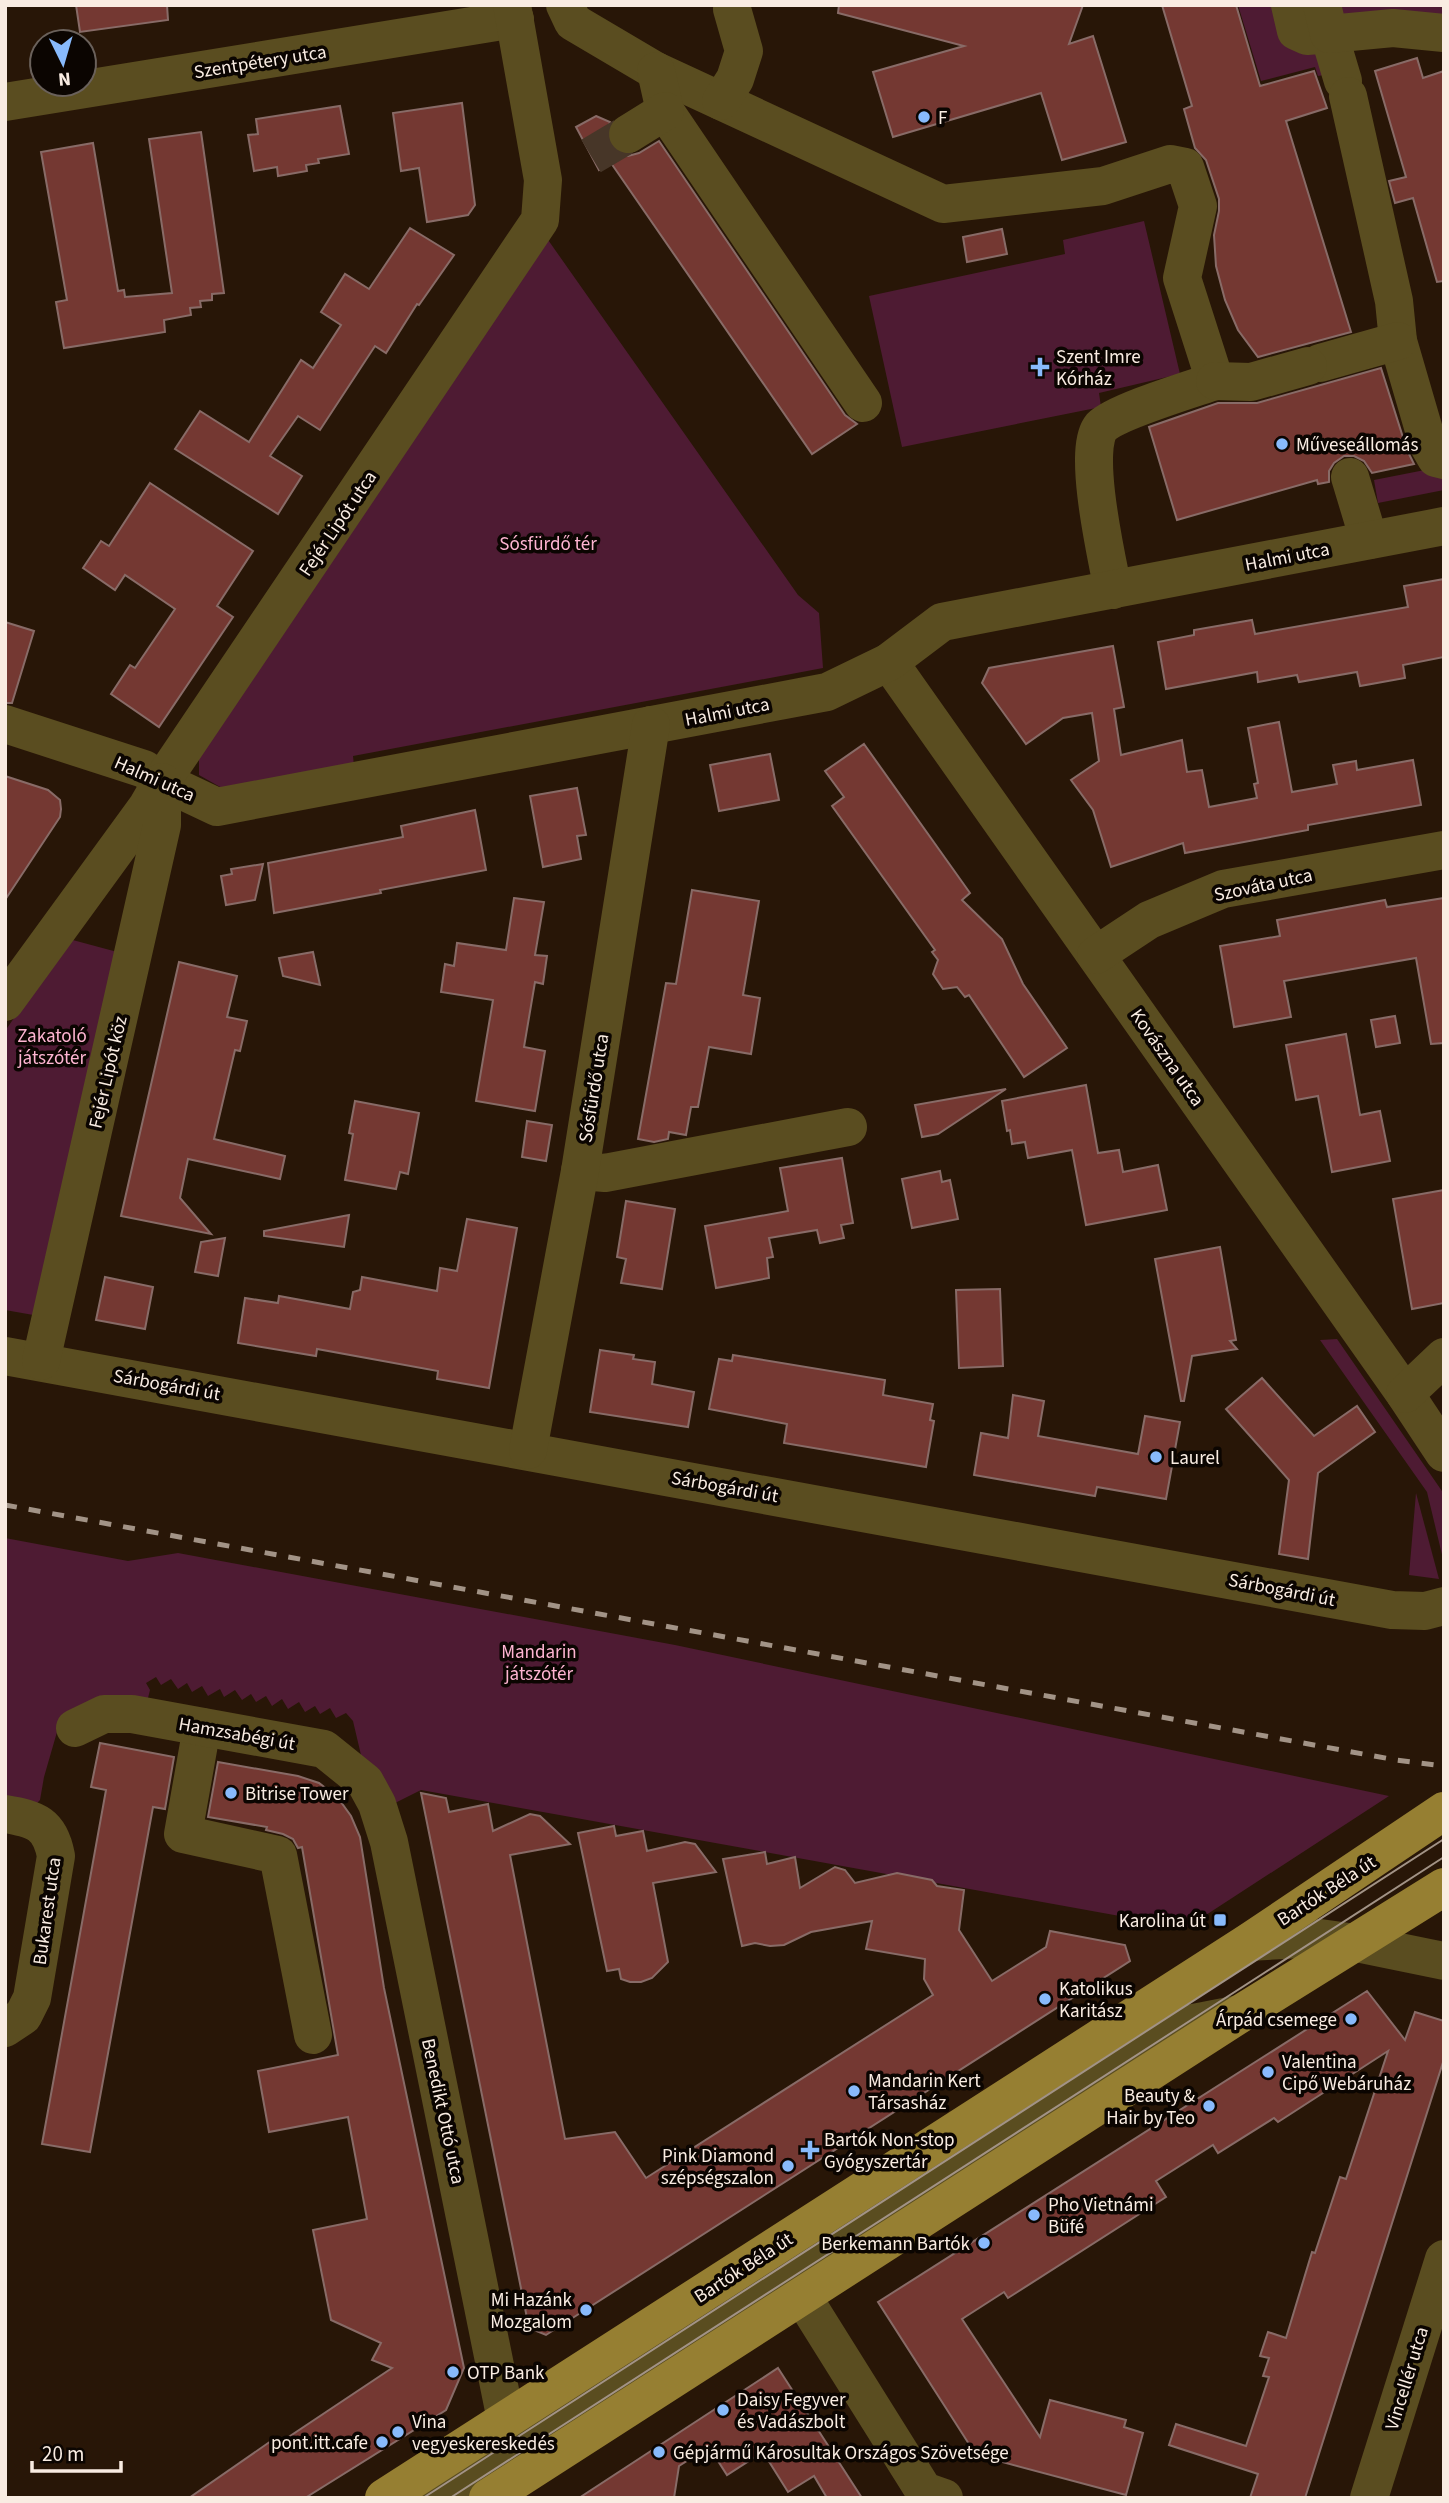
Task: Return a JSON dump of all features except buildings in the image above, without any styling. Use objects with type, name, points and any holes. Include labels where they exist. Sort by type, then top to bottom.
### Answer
[{"type":"main road","name":"Bartók Béla út","points":[[384,2498],[1249,1942],[1444,1811]]},
{"type":"main road","name":"Bartók Béla út","points":[[488,2498],[1241,2014],[1444,1887]]},
{"type":"street","points":[[565,5],[573,22],[656,71],[943,204],[1103,186],[1170,164],[1185,167],[1198,206],[1182,278],[1215,381]]},
{"type":"street","points":[[1290,5],[1296,31],[1307,36],[1326,20],[1444,33]]},
{"type":"street","points":[[721,101],[735,79],[744,51],[732,9]]},
{"type":"street","name":"Szentpétery utca","points":[[5,102],[513,12]]},
{"type":"street","name":"Fejér Lipót utca","points":[[5,1002],[147,807],[540,220],[542,180],[513,12]]},
{"type":"street","points":[[1326,20],[1345,88],[1391,288],[1398,341],[1429,444],[1436,458],[1444,460]]},
{"type":"street","points":[[656,71],[665,111],[863,403]]},
{"type":"street","points":[[628,134],[665,111]]},
{"type":"street","points":[[1112,590],[1093,470],[1094,445],[1100,428],[1115,416],[1215,381],[1251,382],[1398,341]]},
{"type":"street","points":[[1350,477],[1369,540]]},
{"type":"street","name":"Halmi utca","points":[[5,724],[144,769],[162,781],[218,807],[827,692],[889,662],[942,622],[1444,526]]},
{"type":"street","name":"Kovászna utca","points":[[889,662],[1444,1453]]},
{"type":"street","name":"Sósfürdő utca","points":[[528,1450],[580,1171],[651,725]]},
{"type":"street","name":"Fejér Lipót köz","points":[[23,1359],[162,825],[162,781]]},
{"type":"street","name":"Szováta utca","points":[[1096,955],[1149,920],[1223,889],[1444,850]]},
{"type":"street","points":[[580,1171],[605,1173],[848,1127]]},
{"type":"street","points":[[1405,1394],[1444,1357]]},
{"type":"street","name":"Sárbogárdi út","points":[[23,1359],[1392,1610],[1425,1611],[1444,1606]]},
{"type":"street","name":"Hamzsabégi út","points":[[75,1728],[104,1714],[132,1714],[324,1749],[365,1782],[377,1804]]},
{"type":"street","points":[[202,1727],[183,1834],[278,1855],[313,2035]]},
{"type":"street","name":"Benedikt Ottó utca","points":[[377,1804],[389,1842],[506,2420]]},
{"type":"street","name":"Bukarest utca","points":[[5,1814],[34,1820],[45,1828],[53,1841],[56,1856],[32,1998],[23,2016],[5,2028]]},
{"type":"street","points":[[1249,1942],[1320,1938],[1444,1961]]},
{"type":"street","name":"Bartók Béla út","points":[[1168,2028],[1207,1968]]},
{"type":"street","name":"Bartók Béla út","points":[[437,2498],[1168,2028],[1241,2014]]},
{"type":"street","name":"Vincellér utca","points":[[1369,2498],[1444,2259]]},
{"type":"street","points":[[802,2296],[930,2496]]},
{"type":"green space","points":[[1238,5],[1276,5],[1317,54],[1324,75],[1318,76],[1315,67],[1261,81]]},
{"type":"green space","points":[[1335,5],[1444,5],[1444,19],[1338,21]]},
{"type":"green space","points":[[1144,221],[1180,374],[1099,393],[1101,407],[902,447],[869,296],[1065,254],[1063,240]]},
{"type":"green space","name":"Sósfürdő tér","points":[[546,237],[798,595],[819,613],[823,668],[353,756],[354,766],[229,792],[199,775],[199,746]]},
{"type":"green space","points":[[1435,468],[1444,471],[1444,490],[1378,503],[1374,480]]},
{"type":"green space","name":"Zakatoló játszótér","points":[[69,939],[121,953],[39,1316],[5,1310],[5,1031]]},
{"type":"green space","points":[[1337,1339],[1444,1494],[1444,1563],[1427,1492],[1320,1340]]},
{"type":"green space","points":[[1416,1493],[1439,1579],[1409,1575]]},
{"type":"green space","name":"Mandarin játszótér","points":[[5,1538],[128,1561],[178,1553],[675,1645],[1389,1796],[1186,1928],[421,1790],[393,1804],[361,1755],[353,1721],[346,1713],[336,1718],[330,1708],[320,1714],[315,1706],[305,1712],[299,1702],[288,1709],[282,1699],[272,1706],[266,1696],[256,1702],[251,1694],[242,1700],[235,1690],[224,1697],[220,1689],[208,1696],[202,1686],[192,1692],[187,1683],[178,1689],[171,1679],[161,1685],[156,1677],[146,1683],[150,1690],[147,1702],[57,1732],[40,1800],[33,1807],[5,1800]]},
{"type":"tunnel","points":[[591,156],[628,134]]},
{"type":"tram line","points":[[423,2498],[1444,1839]]},
{"type":"tram line","points":[[450,2498],[1444,1857]]},
{"type":"railway","points":[[5,1505],[1396,1760],[1444,1766]]},
{"type":"place","name":"F","points":[[924,117]]},
{"type":"place","name":"Szent Imre Kórház","points":[[1040,367]]},
{"type":"place","name":"Műveseállomás","points":[[1282,444]]},
{"type":"place","name":"Laurel","points":[[1156,1457]]},
{"type":"place","name":"Bitrise Tower","points":[[231,1793]]},
{"type":"place","name":"Karolina út","points":[[1220,1920]]},
{"type":"place","name":"Katolikus Karitász","points":[[1045,1999]]},
{"type":"place","name":"Árpád csemege","points":[[1351,2019]]},
{"type":"place","name":"Valentina Cipő Webáruház","points":[[1268,2072]]},
{"type":"place","name":"Mandarin Kert Társasház","points":[[854,2091]]},
{"type":"place","name":"Beauty & Hair by Teo","points":[[1209,2106]]},
{"type":"place","name":"Bartók Non-stop Gyógyszertár","points":[[810,2150]]},
{"type":"place","name":"Pink Diamond szépségszalon","points":[[788,2166]]},
{"type":"place","name":"Pho Vietnámi Büfé","points":[[1034,2215]]},
{"type":"place","name":"Berkemann Bartók","points":[[984,2243]]},
{"type":"place","name":"Mi Hazánk Mozgalom","points":[[586,2310]]},
{"type":"place","name":"OTP Bank","points":[[453,2372]]},
{"type":"place","name":"Daisy Fegyver és Vadászbolt","points":[[723,2410]]},
{"type":"place","name":"Vina vegyeskereskedés","points":[[398,2432]]},
{"type":"place","name":"pont.itt.cafe","points":[[382,2442]]},
{"type":"place","name":"Gépjármű Károsultak Országos Szövetsége","points":[[659,2452]]}]
